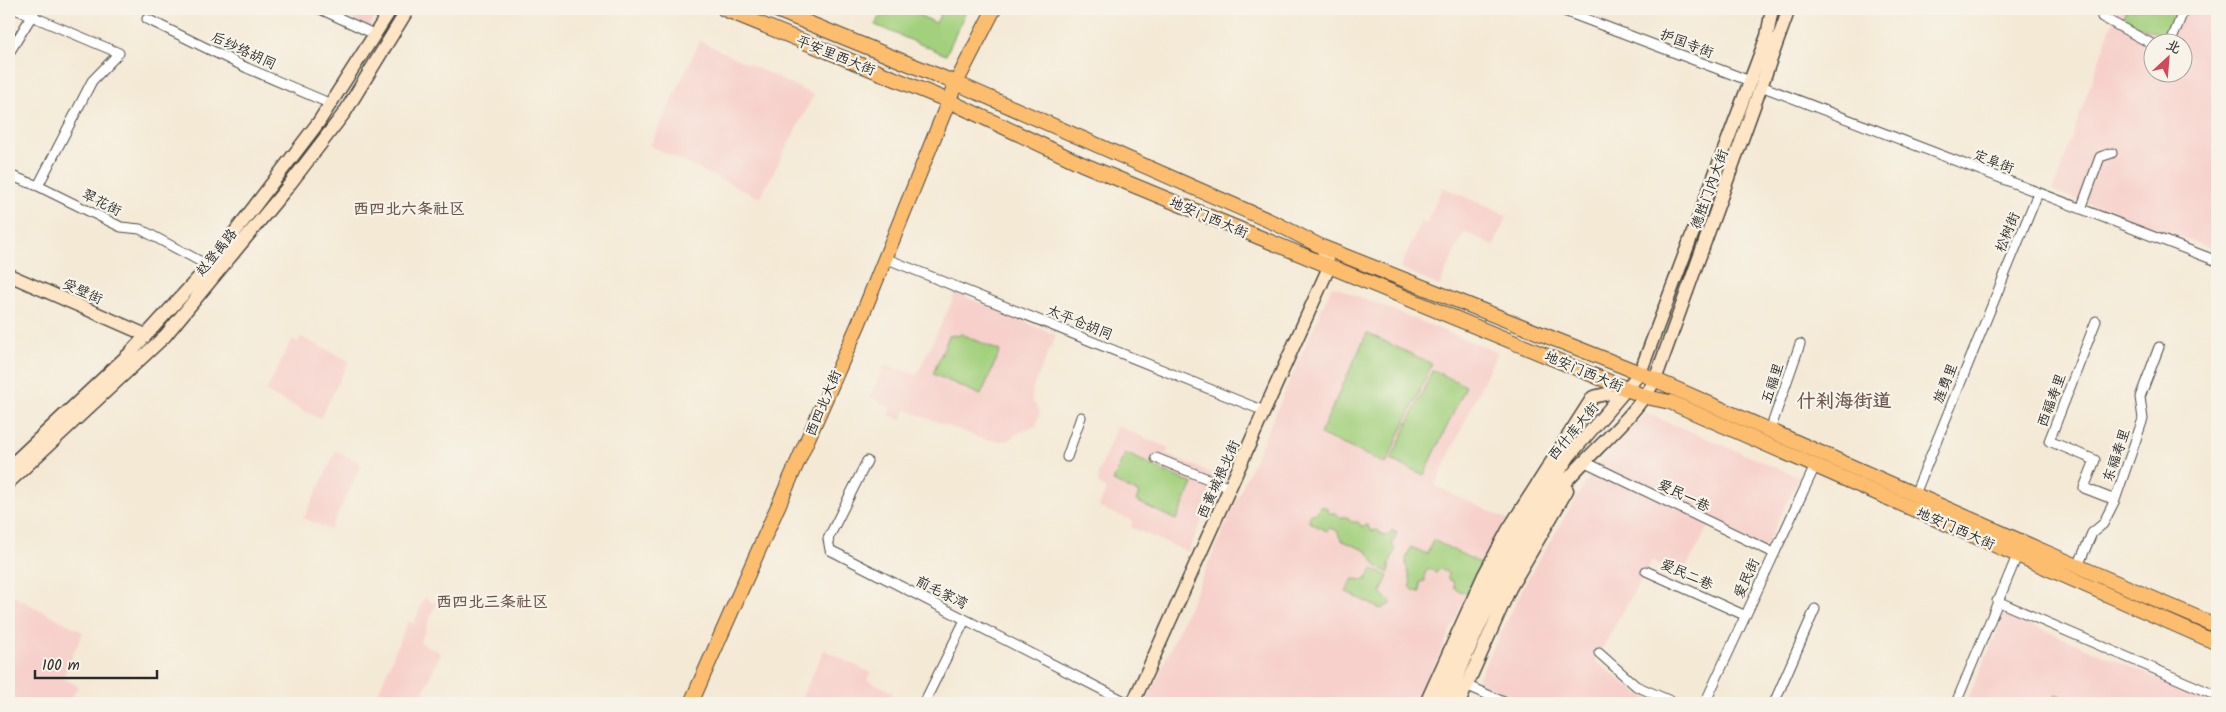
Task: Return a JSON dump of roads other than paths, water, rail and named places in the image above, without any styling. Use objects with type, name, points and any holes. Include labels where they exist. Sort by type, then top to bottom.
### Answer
[{"type":"main road","name":"赵登禹路","points":[[9,467],[146,335],[209,266],[277,180],[331,104],[391,9]]},
{"type":"main road","name":"赵登禹路","points":[[9,482],[165,336],[280,197],[344,112],[408,9]]},
{"type":"main road","name":"平安里西大街","points":[[724,9],[949,101]]},
{"type":"main road","name":"平安里西大街","points":[[774,9],[956,83]]},
{"type":"main road","name":"西四北大街","points":[[692,703],[885,258],[956,83],[994,9]]},
{"type":"main road","name":"德胜门内大街","points":[[1772,9],[1772,38]]},
{"type":"main road","name":"德胜门内大街","points":[[1646,397],[1655,380],[1772,38],[1779,9]]},
{"type":"main road","name":"德胜门内大街","points":[[1772,38],[1789,9]]},
{"type":"main road","name":"地安门西大街","points":[[956,83],[1279,225],[1322,247],[1640,373],[2217,626]]},
{"type":"main road","name":"地安门西大街","points":[[949,101],[1082,164],[1646,397],[1670,402],[2217,644]]},
{"type":"main road","name":"德胜门内大街","points":[[1628,389],[1640,373],[1744,116]]},
{"type":"main road","points":[[1322,247],[1329,267]]},
{"type":"main road","name":"西黄城根北街","points":[[1133,703],[1329,267]]},
{"type":"main road","name":"受壁街","points":[[9,275],[146,335]]},
{"type":"main road","name":"西什库大街","points":[[1426,703],[1462,621],[1508,530],[1593,397],[1628,389]]},
{"type":"main road","name":"西什库大街","points":[[1437,703],[1474,616],[1522,527],[1570,455],[1628,389]]},
{"type":"main road","name":"西什库大街","points":[[1447,703],[1483,620],[1530,532],[1549,503],[1583,461],[1646,397]]},
{"type":"main road","name":"西什库大街","points":[[1458,703],[1510,588],[1583,461]]},
{"type":"street","points":[[15,9],[34,13],[119,53],[92,81],[38,186]]},
{"type":"street","points":[[320,9],[374,34]]},
{"type":"street","name":"护国寺街","points":[[1559,9],[1755,84]]},
{"type":"street","points":[[2175,32],[2184,9]]},
{"type":"street","points":[[9,54],[34,13]]},
{"type":"street","points":[[2102,17],[2144,40]]},
{"type":"street","name":"后纱络胡同","points":[[147,19],[247,68],[331,104]]},
{"type":"street","name":"定阜街","points":[[1755,84],[2217,261]]},
{"type":"street","points":[[2081,210],[2100,157],[2112,153]]},
{"type":"street","name":"翠花街","points":[[9,175],[38,186],[120,227],[140,228],[209,266]]},
{"type":"street","name":"松树街","points":[[2000,282],[2038,193]]},
{"type":"street","name":"太平仓胡同","points":[[885,258],[1264,411]]},
{"type":"street","name":"旌勇里","points":[[1914,494],[2000,282]]},
{"type":"street","name":"西福寿里","points":[[2096,321],[2049,441],[2095,460],[2084,488],[2114,500]]},
{"type":"street","name":"五福里","points":[[1770,430],[1800,344]]},
{"type":"street","name":"东福寿里","points":[[2078,566],[2092,533],[2103,524],[2114,500],[2143,419],[2140,397],[2159,347]]},
{"type":"street","points":[[1067,457],[1081,417]]},
{"type":"street","points":[[1156,458],[1230,488]]},
{"type":"street","name":"爱民一巷","points":[[1583,461],[1774,552]]},
{"type":"street","name":"前毛家湾","points":[[867,462],[828,539],[830,550],[1128,703]]},
{"type":"street","name":"爱民街","points":[[1705,703],[1744,615],[1815,466]]},
{"type":"street","points":[[1956,703],[2022,541]]},
{"type":"street","name":"爱民二巷","points":[[1646,571],[1744,615]]},
{"type":"street","points":[[1997,602],[2217,696]]},
{"type":"street","points":[[1774,703],[1814,609]]},
{"type":"street","points":[[924,703],[965,620]]},
{"type":"street","points":[[1599,653],[1636,686],[1675,703]]},
{"type":"street","points":[[1466,685],[1506,703]]},
{"type":"district","name":"西四北六条社区","points":[[409,208]]},
{"type":"district","name":"什刹海街道","points":[[1844,400]]},
{"type":"district","name":"西四北三条社区","points":[[492,601]]}]
